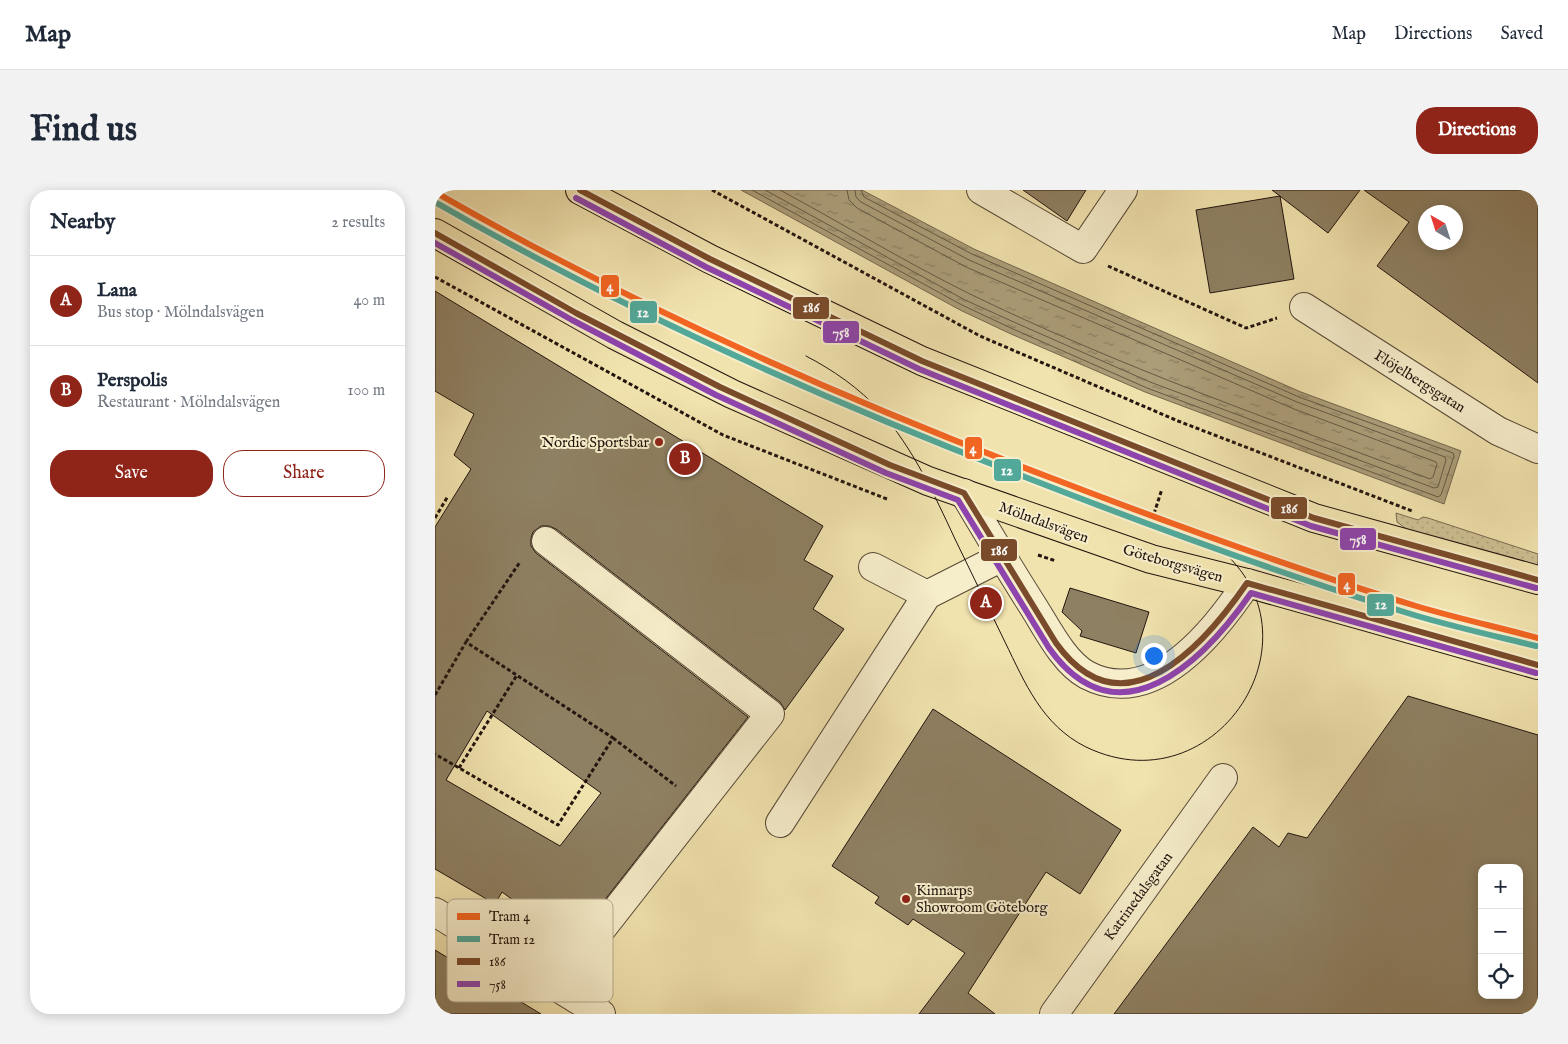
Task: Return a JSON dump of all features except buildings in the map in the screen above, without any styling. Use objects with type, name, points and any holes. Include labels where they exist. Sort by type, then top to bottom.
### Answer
[{"type":"main road","points":[[580,190],[710,259],[921,361],[1314,518],[1538,580]]},
{"type":"main road","name":"Mölndalsvägen","points":[[435,234],[607,331],[732,394],[928,482],[964,493],[1096,541]]},
{"type":"main road","name":"Göteborgsvägen","points":[[1096,541],[1151,559],[1247,583],[1538,665]]},
{"type":"street","points":[[981,190],[1083,249],[1123,190]]},
{"type":"street","name":"Flöjelbergsgatan","points":[[1305,308],[1498,431],[1538,449]]},
{"type":"street","name":"Mölndalsvägen","points":[[964,493],[1059,648],[1087,674],[1107,681],[1132,683],[1172,667],[1213,628],[1229,610],[1247,583]]},
{"type":"street","points":[[546,540],[770,714],[613,913]]},
{"type":"street","points":[[780,823],[927,595],[1002,557]]},
{"type":"street","points":[[873,567],[927,595]]},
{"type":"street","name":"Katrinedalsgatan","points":[[1054,1014],[1223,778]]},
{"type":"street","points":[[435,912],[447,920]]},
{"type":"street","points":[[581,1002],[601,1014]]},
{"type":"path","points":[[712,190],[980,336],[1178,421],[1418,513]]},
{"type":"path","points":[[1083,249],[1107,265],[1245,328],[1305,308]]},
{"type":"path","points":[[1151,559],[1156,538],[1146,535],[1165,483],[1154,479],[1178,421]]},
{"type":"path","points":[[435,518],[448,496]]},
{"type":"path","points":[[435,696],[467,642],[520,562]]},
{"type":"path","points":[[467,642],[613,738],[699,804]]},
{"type":"path","points":[[459,768],[517,676]]},
{"type":"path","points":[[435,754],[558,825],[613,738]]},
{"type":"shaded area","points":[[1396,513],[1418,520],[1423,517],[1428,518],[1538,554],[1538,568],[1412,533],[1397,522]]},
{"type":"water","points":[[741,190],[862,190],[974,249],[1301,392],[1461,451],[1444,504],[1145,392],[1011,334],[960,310]]},
{"type":"tram line","name":"4","points":[[435,192],[585,274],[661,312],[816,383],[974,448],[1189,530],[1279,562],[1431,610],[1538,638]]},
{"type":"tram line","name":"12","points":[[435,202],[506,242],[651,316],[799,384],[949,447],[1073,496],[1316,584],[1429,619],[1536,646]]},
{"type":"tram line","points":[[806,356],[836,373],[854,387],[880,411],[903,440],[931,488],[1028,687],[1046,715],[1071,738],[1086,747],[1137,760],[1182,753],[1220,729],[1248,694],[1262,652],[1259,608],[1237,566],[1193,531]]},
{"type":"transit line","name":"186","points":[[580,190],[710,259],[922,361],[1314,518],[1538,580]]},
{"type":"transit line","name":"758","points":[[576,198],[706,267],[919,369],[1311,526],[1536,588]]},
{"type":"transit line","name":"186","points":[[435,233],[576,313],[720,387],[890,465],[964,493],[1056,643],[1082,670],[1108,682],[1134,682],[1160,672],[1185,655],[1229,608],[1247,583],[1538,665]]},
{"type":"transit line","name":"758","points":[[435,243],[572,320],[716,395],[886,473],[958,500],[1049,648],[1076,676],[1103,690],[1131,691],[1158,683],[1184,666],[1209,644],[1251,593],[1536,673]]},
{"type":"place","name":"Nordic Sportsbar","points":[[659,442]]},
{"type":"place","name":"Perspolis","points":[[685,459]]},
{"type":"place","name":"Lana","points":[[986,603]]},
{"type":"place","name":"Kinnarps Showroom Göteborg","points":[[906,899]]}]
